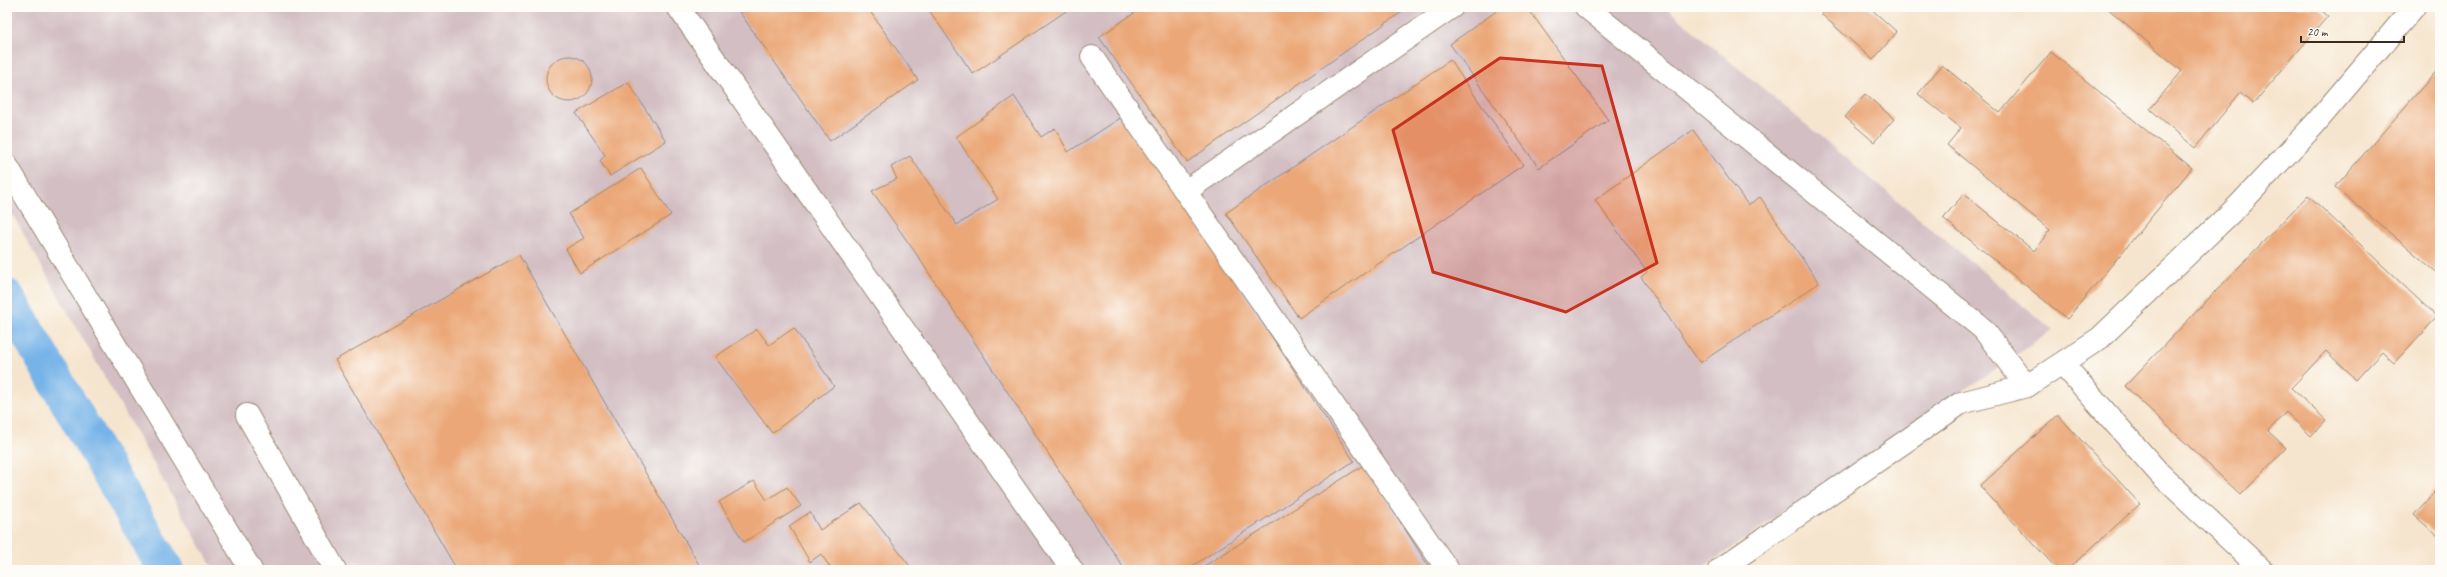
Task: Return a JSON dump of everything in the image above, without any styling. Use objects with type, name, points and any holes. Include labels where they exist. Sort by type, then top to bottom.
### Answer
[{"type":"main road","points":[[678,7],[1072,570]]},
{"type":"main road","points":[[1186,191],[1452,7]]},
{"type":"main road","points":[[1586,7],[1983,328],[2027,386]]},
{"type":"main road","points":[[1719,570],[1961,403],[2027,386],[2063,364],[2100,338],[2239,205],[2314,125],[2414,7]]},
{"type":"main road","points":[[1092,57],[1448,570]]},
{"type":"main road","points":[[7,166],[251,570]]},
{"type":"main road","points":[[2063,364],[2159,473],[2262,570]]},
{"type":"main road","points":[[247,415],[335,570]]},
{"type":"highlighted area","points":[[1500,58],[1602,66],[1657,263],[1566,312],[1433,272],[1393,130]]},
{"type":"shaded area","points":[[7,7],[1665,7],[2053,330],[1699,570],[214,570],[7,205]]},
{"type":"building","points":[[736,7],[867,7],[918,80],[830,141]]},
{"type":"building","points":[[927,7],[1072,7],[973,74]]},
{"type":"building","points":[[1143,7],[1409,7],[1187,162],[1099,37]]},
{"type":"building","points":[[1502,7],[1527,7],[1608,120],[1539,168],[1450,44]]},
{"type":"building","points":[[1827,7],[1869,7],[1897,32],[1873,60],[1821,14]]},
{"type":"building","points":[[2106,7],[2317,7],[2328,16],[2253,104],[2240,93],[2195,148],[2150,109],[2182,71]]},
{"type":"building","points":[[2051,52],[2192,168],[2067,319],[1943,218],[1964,194],[2034,251],[2050,230],[1947,145],[1961,128],[1918,94],[1942,65],[2000,113]]},
{"type":"building","points":[[564,56],[574,56],[582,60],[588,66],[592,74],[592,84],[588,92],[582,98],[574,102],[564,102],[556,98],[550,92],[546,84],[546,74],[550,66],[556,60]]},
{"type":"building","points":[[1450,60],[1523,165],[1299,318],[1226,213]]},
{"type":"building","points":[[2440,67],[2440,275],[2335,187]]},
{"type":"building","points":[[628,82],[666,141],[610,176],[600,161],[605,155],[576,113]]},
{"type":"building","points":[[1865,94],[1894,119],[1874,142],[1845,117]]},
{"type":"building","points":[[1014,96],[1041,137],[1055,128],[1068,152],[1125,115],[1354,461],[1186,570],[1125,570],[915,252],[872,191],[897,179],[891,167],[910,156],[957,225],[998,199],[956,137]]},
{"type":"building","points":[[1693,130],[1748,205],[1760,197],[1819,283],[1700,363],[1641,277],[1647,272],[1595,200]]},
{"type":"building","points":[[641,168],[671,215],[580,273],[566,249],[584,238],[569,214]]},
{"type":"building","points":[[2308,195],[2437,317],[2394,363],[2382,352],[2356,380],[2326,351],[2291,388],[2326,420],[2311,436],[2286,412],[2268,431],[2286,448],[2241,495],[2125,386]]},
{"type":"building","points":[[519,255],[702,570],[457,570],[335,360]]},
{"type":"building","points":[[794,328],[834,386],[772,433],[715,357],[757,329],[769,345]]},
{"type":"building","points":[[2058,415],[2140,504],[2067,570],[2058,570],[1980,486]]},
{"type":"building","points":[[1364,465],[1431,570],[1198,570]]},
{"type":"building","points":[[754,481],[767,500],[787,487],[801,506],[744,542],[719,502]]},
{"type":"building","points":[[2440,485],[2440,538],[2414,515]]},
{"type":"building","points":[[861,503],[913,570],[832,570],[821,554],[810,562],[789,526],[810,512],[820,530]]},
{"type":"waterway","points":[[7,297],[166,570]]}]
